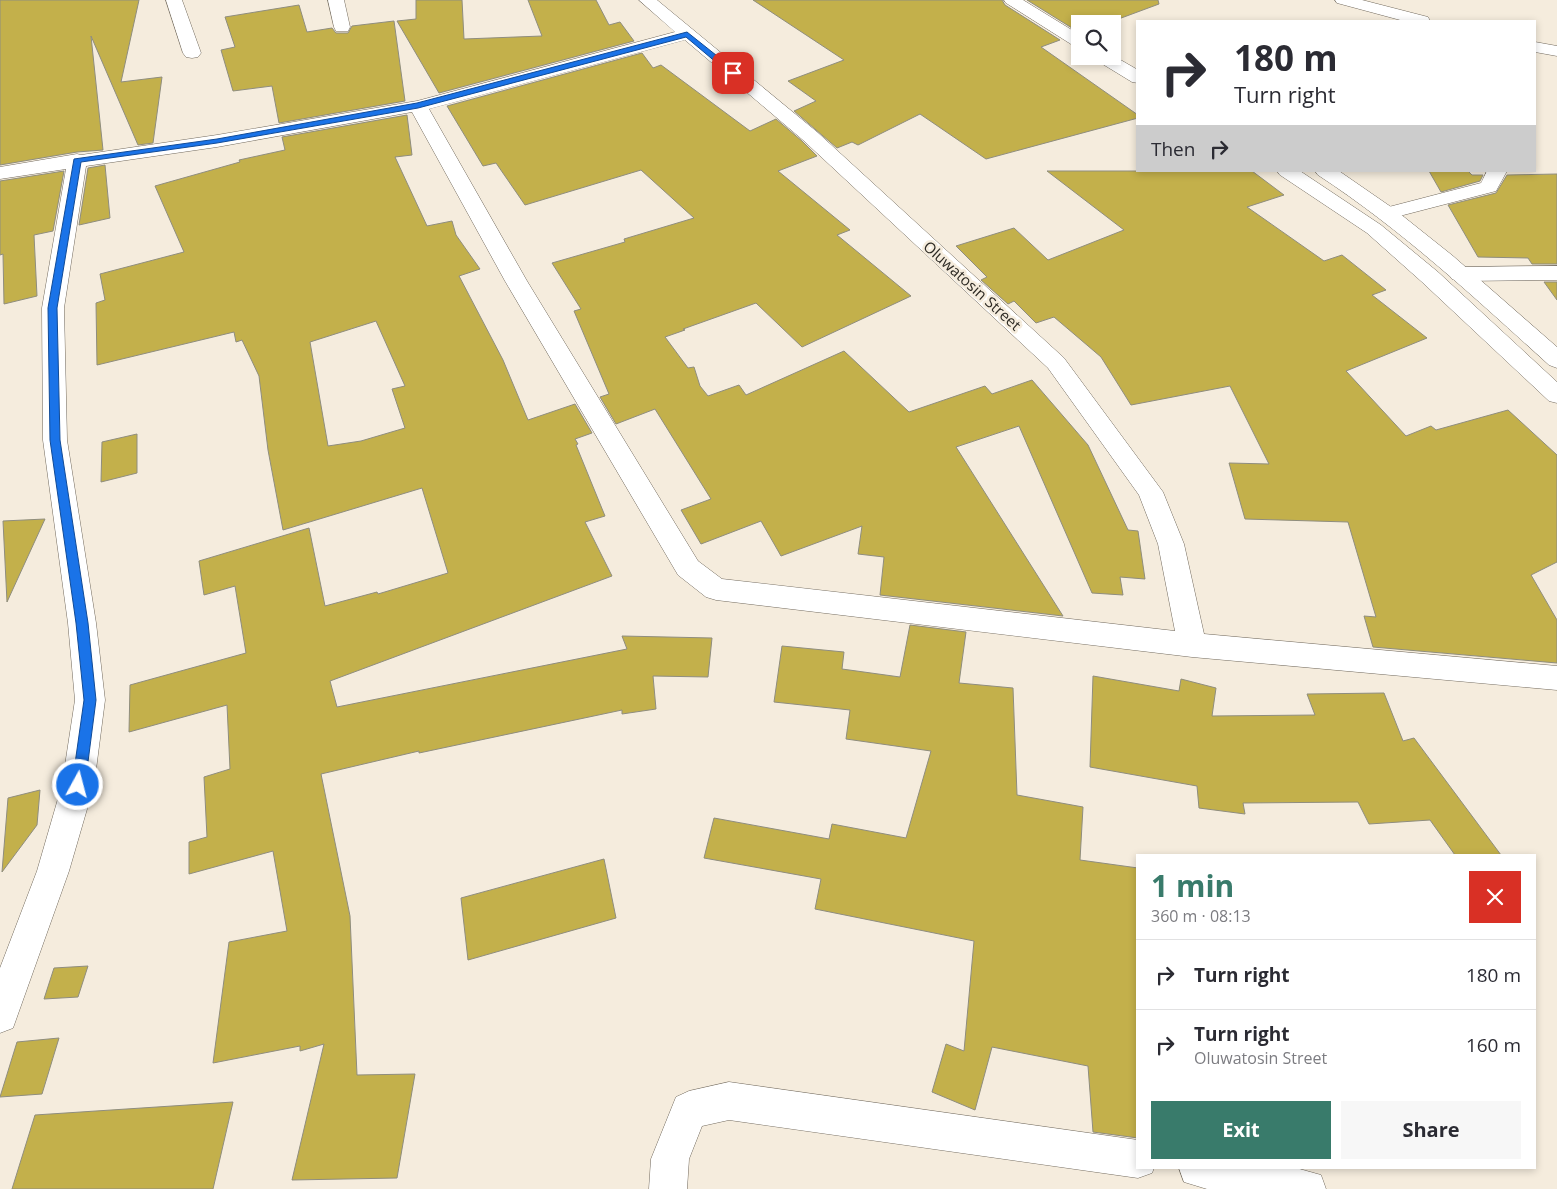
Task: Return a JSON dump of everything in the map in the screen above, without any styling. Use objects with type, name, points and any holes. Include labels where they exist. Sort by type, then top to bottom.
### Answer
[{"type":"street","points":[[174,0],[192,53]]},
{"type":"street","points":[[336,0],[342,27]]},
{"type":"street","name":"Oluwatosin Street","points":[[647,0],[810,136],[1056,363],[1150,492],[1171,544],[1192,645]]},
{"type":"street","points":[[1012,0],[1071,37]]},
{"type":"street","points":[[1343,0],[1418,20]]},
{"type":"street","points":[[1032,13],[1053,5]]},
{"type":"street","points":[[0,173],[77,160],[227,140],[418,106],[687,34]]},
{"type":"street","points":[[1536,46],[1557,51]]},
{"type":"street","points":[[1117,65],[1136,77]]},
{"type":"street","points":[[418,106],[516,281],[688,568],[716,589],[1192,645],[1557,678]]},
{"type":"street","points":[[0,1015],[53,871],[78,785],[90,700],[82,623],[55,440],[53,308],[77,160]]},
{"type":"street","points":[[1288,172],[1374,229],[1430,277],[1557,395]]},
{"type":"street","points":[[1326,172],[1388,213],[1557,360]]},
{"type":"street","points":[[1388,213],[1489,187],[1496,172]]},
{"type":"street","points":[[1460,274],[1557,273]]},
{"type":"street","points":[[668,1189],[670,1159],[688,1110],[728,1101],[1136,1159]]},
{"type":"street","points":[[1213,1176],[1307,1189]]},
{"type":"building","points":[[0,0],[139,0],[121,82],[162,77],[153,143],[138,145],[91,36],[103,150],[77,152],[0,165]]},
{"type":"building","points":[[416,0],[462,0],[464,39],[542,36],[528,0],[596,0],[609,25],[620,22],[634,41],[439,93],[397,21],[416,19]]},
{"type":"building","points":[[753,0],[1002,0],[1005,5],[1060,40],[1041,47],[1136,114],[1136,119],[986,159],[920,114],[858,145],[852,142],[837,148],[794,111],[816,101],[788,81],[844,60]]},
{"type":"building","points":[[1027,0],[1158,0],[1159,4],[1121,18],[1121,15],[1071,15],[1071,27]]},
{"type":"building","points":[[299,5],[307,32],[332,28],[336,33],[348,33],[352,26],[394,21],[405,101],[279,123],[272,86],[233,91],[221,50],[235,47],[225,17]]},
{"type":"building","points":[[642,53],[653,68],[661,65],[750,131],[776,119],[802,141],[817,156],[778,171],[850,230],[837,235],[911,296],[802,347],[756,303],[665,337],[688,368],[694,367],[700,386],[708,396],[739,385],[746,395],[844,351],[909,412],[985,386],[992,394],[1032,380],[1088,445],[1128,530],[1138,531],[1145,579],[1120,577],[1123,595],[1092,593],[1019,426],[956,447],[1063,616],[880,595],[884,557],[858,554],[862,526],[781,556],[761,521],[701,544],[681,510],[711,499],[655,409],[616,424],[600,397],[609,394],[574,311],[581,309],[552,263],[625,242],[624,239],[694,218],[641,170],[525,205],[496,163],[483,166],[447,106]]},
{"type":"building","points":[[407,115],[412,155],[395,157],[427,226],[452,221],[456,235],[480,269],[459,276],[503,360],[528,420],[575,404],[592,433],[575,439],[605,516],[585,522],[612,576],[330,681],[337,707],[627,649],[622,636],[712,638],[708,677],[653,676],[656,709],[622,714],[622,710],[419,753],[419,751],[321,774],[350,916],[357,1075],[415,1074],[397,1178],[292,1180],[324,1044],[300,1051],[300,1046],[213,1063],[229,942],[287,931],[273,851],[189,874],[189,842],[207,837],[204,777],[230,769],[227,705],[129,732],[130,685],[246,653],[235,586],[204,595],[199,561],[309,528],[325,606],[377,592],[378,594],[448,573],[422,488],[283,530],[268,450],[259,376],[242,340],[236,342],[234,332],[97,365],[96,303],[105,300],[100,274],[184,252],[155,186],[240,162],[239,160],[285,150],[282,137]],"holes":[[[376,321],[405,386],[392,389],[405,428],[361,441],[328,446],[310,342]]]},
{"type":"building","points":[[105,165],[110,218],[79,225],[88,168]]},
{"type":"building","points":[[64,171],[53,231],[34,235],[37,296],[4,304],[3,254],[0,255],[0,181]]},
{"type":"building","points":[[1047,171],[1253,172],[1284,195],[1247,207],[1324,261],[1342,255],[1386,290],[1372,295],[1427,338],[1346,371],[1406,436],[1431,426],[1436,430],[1508,410],[1557,455],[1557,562],[1531,575],[1557,620],[1557,663],[1373,647],[1364,616],[1376,617],[1348,522],[1245,519],[1229,463],[1269,464],[1230,386],[1131,405],[1101,357],[1054,317],[1036,323],[1014,301],[1008,304],[981,280],[987,277],[956,246],[1014,228],[1048,260],[1124,230]]},
{"type":"building","points":[[1430,172],[1469,172],[1472,175],[1483,175],[1480,181],[1441,192]]},
{"type":"building","points":[[1557,174],[1557,264],[1532,264],[1528,258],[1478,257],[1448,205],[1496,193],[1507,175]]},
{"type":"building","points":[[1544,282],[1557,282],[1557,300]]},
{"type":"building","points":[[137,434],[137,473],[101,482],[102,442]]},
{"type":"building","points":[[45,519],[7,602],[3,521]]},
{"type":"building","points":[[910,625],[966,632],[959,683],[1013,688],[1017,795],[1083,807],[1080,860],[1136,868],[1136,1138],[1093,1132],[1088,1066],[992,1047],[975,1110],[932,1092],[946,1044],[964,1051],[974,941],[815,909],[821,879],[704,858],[714,818],[829,839],[832,824],[906,838],[931,751],[846,739],[850,710],[774,702],[782,646],[844,652],[842,669],[900,677]]},
{"type":"building","points":[[1093,676],[1179,691],[1181,679],[1216,688],[1212,716],[1315,715],[1307,694],[1384,693],[1403,741],[1414,738],[1500,854],[1454,854],[1430,820],[1369,824],[1358,802],[1243,803],[1245,814],[1199,808],[1197,786],[1090,767]]},
{"type":"building","points":[[40,790],[37,825],[2,872],[8,798]]},
{"type":"building","points":[[604,859],[616,918],[468,960],[461,898]]},
{"type":"building","points":[[88,966],[78,997],[44,999],[54,968]]},
{"type":"building","points":[[59,1038],[42,1094],[0,1097],[17,1042]]},
{"type":"building","points":[[233,1102],[213,1189],[12,1189],[35,1115]]},
{"type":"route","points":[[78,785],[90,700],[82,623],[55,440],[53,308],[77,160],[274,132],[418,106],[687,34],[733,73]]}]
